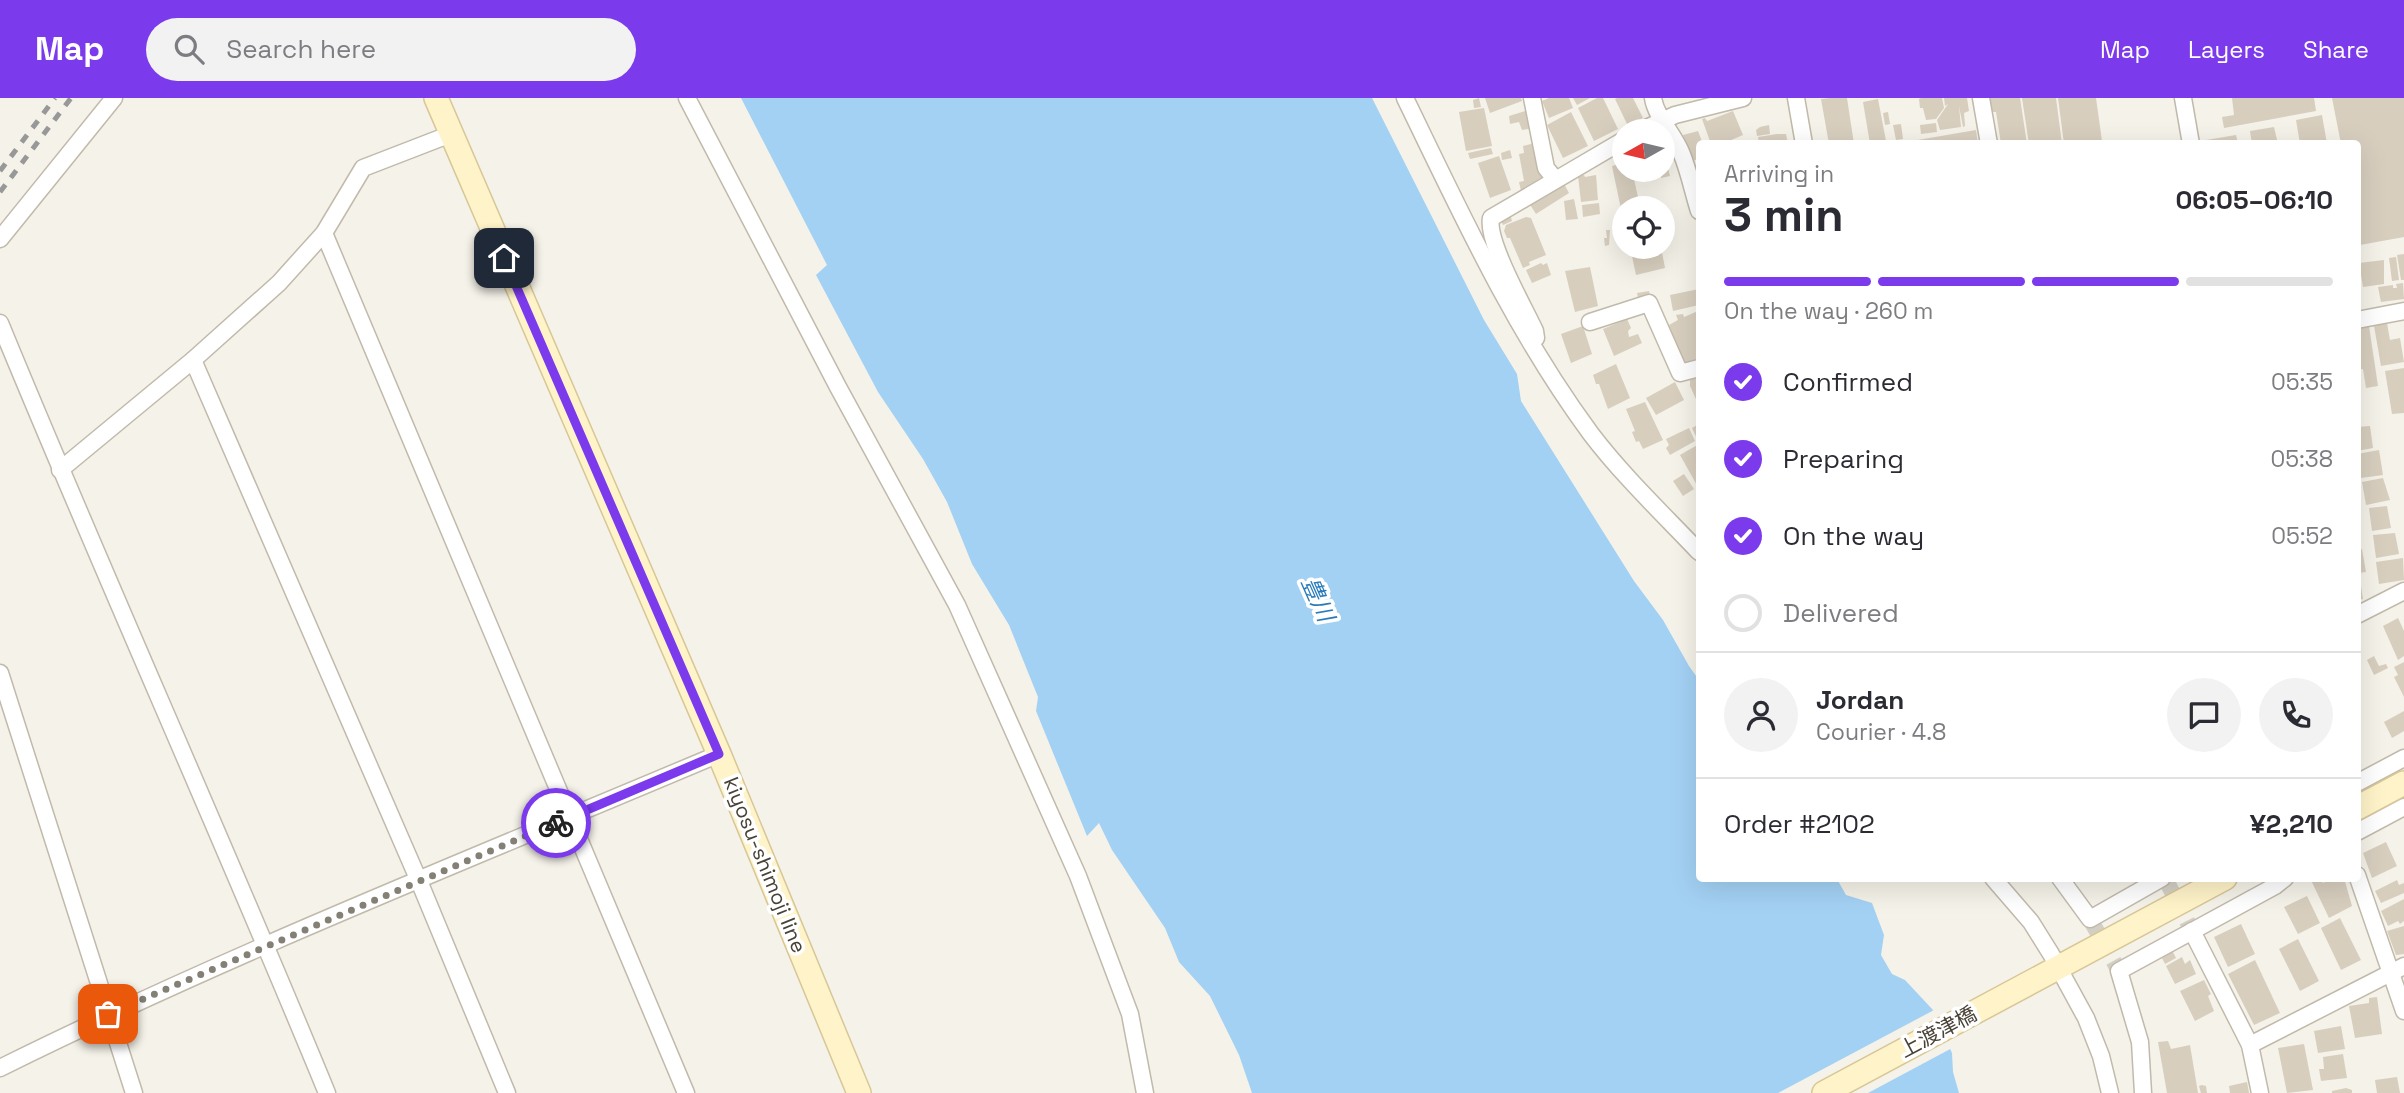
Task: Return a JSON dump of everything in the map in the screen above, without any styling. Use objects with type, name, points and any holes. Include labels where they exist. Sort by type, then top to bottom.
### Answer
[{"type":"main road","name":"kiyosu-shimoji line","points":[[436,98],[719,754],[859,1093]]},
{"type":"main road","points":[[2361,805],[2404,783]]},
{"type":"main road","name":"上渡津橋","points":[[1824,1093],[2218,882]]},
{"type":"street","points":[[0,239],[114,98]]},
{"type":"street","points":[[687,98],[838,387],[957,605],[1078,876],[1130,1014],[1145,1093]]},
{"type":"street","points":[[1405,98],[1489,268],[1536,353],[1592,435],[1696,549]]},
{"type":"street","points":[[1532,98],[1546,168],[1555,179]]},
{"type":"street","points":[[1653,98],[1655,111],[1662,119]]},
{"type":"street","points":[[1667,119],[1743,98]]},
{"type":"street","points":[[1796,98],[1803,140]]},
{"type":"street","points":[[1980,98],[1988,140]]},
{"type":"street","points":[[2183,98],[2190,140]]},
{"type":"street","points":[[60,470],[193,360],[279,284],[324,233],[363,168],[451,134]]},
{"type":"street","points":[[1675,140],[1696,201]]},
{"type":"street","points":[[1536,353],[1535,331],[1494,243],[1489,226],[1491,218],[1612,147]]},
{"type":"street","points":[[324,233],[686,1093]]},
{"type":"street","points":[[1590,322],[1649,303],[1680,373],[1696,369]]},
{"type":"street","points":[[2361,319],[2404,311]]},
{"type":"street","points":[[0,323],[60,470],[266,945],[327,1093]]},
{"type":"street","points":[[193,360],[419,881],[507,1093]]},
{"type":"street","points":[[2361,613],[2404,591]]},
{"type":"street","points":[[0,673],[134,1093]]},
{"type":"street","points":[[0,1068],[108,1014],[719,754]]},
{"type":"street","points":[[2361,781],[2404,758]]},
{"type":"street","points":[[2361,830],[2404,807]]},
{"type":"street","points":[[1996,882],[2031,922],[2055,969],[2086,1018],[2101,1056],[2110,1093]]},
{"type":"street","points":[[2063,882],[2090,919],[2155,882]]},
{"type":"street","points":[[2143,1093],[2140,1042],[2119,971],[2280,882]]},
{"type":"street","points":[[2360,882],[2398,969],[2404,1011]]},
{"type":"street","points":[[2192,931],[2250,1045],[2260,1093]]},
{"type":"street","points":[[2250,1045],[2398,969]]},
{"type":"water","name":"豊川","points":[[741,98],[1372,98],[1484,320],[1517,374],[1521,401],[1634,581],[1663,620],[1696,676],[1696,882],[1839,882],[1846,895],[1872,903],[1884,935],[1881,955],[1892,974],[1905,980],[1933,1010],[1952,1053],[1953,1072],[1959,1093],[1252,1093],[1239,1055],[1210,996],[1179,962],[1165,928],[1112,850],[1099,823],[1087,836],[1036,711],[1038,697],[1009,625],[972,564],[947,502],[923,459],[878,392],[816,275],[827,265]]},
{"type":"pier","points":[[1936,1009],[1954,1047],[1868,1093],[1778,1093]]},
{"type":"building","points":[[1479,98],[1481,107],[1474,108],[1473,100]]},
{"type":"building","points":[[1485,98],[1521,98],[1522,101],[1490,113]]},
{"type":"building","points":[[1549,98],[1569,98],[1573,108],[1549,118],[1542,101]]},
{"type":"building","points":[[1573,98],[1590,98],[1577,105]]},
{"type":"building","points":[[1597,98],[1603,98],[1613,119],[1612,132],[1594,141],[1578,108]]},
{"type":"building","points":[[1633,98],[1643,118],[1625,119],[1615,99]]},
{"type":"building","points":[[1847,98],[1853,140],[1828,140],[1821,99]]},
{"type":"building","points":[[1921,98],[1942,98],[1944,108],[1936,119],[1926,120],[1923,108],[1920,108]]},
{"type":"building","points":[[1944,98],[1967,98],[1969,111],[1964,113],[1965,126],[1963,127],[1959,106],[1961,127],[1940,130],[1937,120],[1948,104],[1945,106]]},
{"type":"building","points":[[1990,98],[2020,98],[2026,140],[2000,140],[1996,112],[1992,112]]},
{"type":"building","points":[[2022,98],[2056,98],[2061,140],[2028,140]]},
{"type":"building","points":[[2058,98],[2096,98],[2102,140],[2063,140]]},
{"type":"building","points":[[2232,98],[2314,98],[2316,111],[2224,128],[2222,117],[2234,115]]},
{"type":"building","points":[[2332,98],[2404,98],[2404,237],[2361,245],[2361,140],[2340,140]]},
{"type":"building","points":[[1878,99],[1886,140],[1869,140],[1863,102]]},
{"type":"building","points":[[1484,108],[1492,146],[1466,151],[1459,112]]},
{"type":"building","points":[[1528,110],[1533,128],[1522,130],[1519,122],[1510,124],[1509,116]]},
{"type":"building","points":[[1733,111],[1743,135],[1731,140],[1710,140],[1702,119],[1707,121]]},
{"type":"building","points":[[1571,112],[1588,146],[1563,158],[1547,125]]},
{"type":"building","points":[[1888,112],[1890,124],[1885,125],[1883,113]]},
{"type":"building","points":[[2322,115],[2326,140],[2299,140],[2296,120]]},
{"type":"building","points":[[1936,123],[1937,132],[1921,134],[1920,125]]},
{"type":"building","points":[[1901,124],[1903,139],[1896,140],[1893,125]]},
{"type":"building","points":[[1769,125],[1770,134],[1757,136],[1756,130]]},
{"type":"building","points":[[2274,127],[2277,140],[2251,140],[2250,131]]},
{"type":"building","points":[[1976,130],[1977,140],[1918,140]]},
{"type":"building","points":[[1698,131],[1701,140],[1696,140],[1696,160],[1692,161],[1683,135]]},
{"type":"building","points":[[1786,134],[1787,140],[1758,140],[1758,137]]},
{"type":"building","points":[[2236,135],[2237,140],[2206,140]]},
{"type":"building","points":[[1535,143],[1543,177],[1521,191],[1519,182],[1524,181],[1519,154],[1524,153],[1523,146]]},
{"type":"building","points":[[1491,148],[1493,154],[1470,159],[1468,153]]},
{"type":"building","points":[[1510,150],[1512,158],[1502,160],[1501,153]]},
{"type":"building","points":[[1499,156],[1511,190],[1490,198],[1478,163]]},
{"type":"building","points":[[1596,175],[1598,200],[1581,202],[1578,176]]},
{"type":"building","points":[[1563,182],[1569,193],[1536,214],[1529,203]]},
{"type":"building","points":[[1615,182],[1635,182],[1638,196],[1618,196]]},
{"type":"building","points":[[1574,199],[1578,219],[1566,220],[1564,201]]},
{"type":"building","points":[[1599,203],[1600,214],[1583,217],[1582,205]]},
{"type":"building","points":[[1510,214],[1512,221],[1503,225],[1500,219]]},
{"type":"building","points":[[1526,217],[1531,218],[1546,255],[1529,262],[1530,265],[1523,268],[1510,238],[1507,238],[1504,231],[1506,225]]},
{"type":"building","points":[[1606,230],[1610,230],[1609,245],[1605,246],[1604,238],[1607,238]]},
{"type":"building","points":[[2404,254],[2404,280],[2401,280],[2397,255]]},
{"type":"building","points":[[2396,257],[2399,280],[2392,281],[2389,258]]},
{"type":"building","points":[[1633,259],[1663,259],[1665,268],[1636,275]]},
{"type":"building","points":[[2384,260],[2384,284],[2363,287],[2361,263]]},
{"type":"building","points":[[1547,263],[1551,275],[1532,283],[1526,270]]},
{"type":"building","points":[[1590,267],[1598,306],[1575,312],[1565,271]]},
{"type":"building","points":[[2403,283],[2404,299],[2381,302],[2378,287],[2393,285],[2393,288],[2397,288],[2396,284]]},
{"type":"building","points":[[1696,290],[1696,306],[1673,311],[1670,295]]},
{"type":"building","points":[[1649,291],[1650,296],[1638,298],[1637,293]]},
{"type":"building","points":[[1696,312],[1696,359],[1683,363],[1672,341],[1669,325],[1678,320],[1676,315],[1683,314],[1684,317]]},
{"type":"building","points":[[1627,319],[1631,328],[1628,331],[1629,337],[1638,334],[1642,343],[1614,356],[1603,329]]},
{"type":"building","points":[[2387,323],[2390,340],[2400,338],[2404,362],[2381,366],[2374,326]]},
{"type":"building","points":[[1583,326],[1592,354],[1571,363],[1561,334]]},
{"type":"building","points":[[2369,326],[2378,386],[2366,388],[2361,369],[2361,327]]},
{"type":"building","points":[[1616,364],[1630,398],[1608,409],[1593,375]]},
{"type":"building","points":[[2404,368],[2404,413],[2392,414],[2385,371]]},
{"type":"building","points":[[1690,378],[1696,379],[1696,399],[1690,386]]},
{"type":"building","points":[[1675,382],[1684,400],[1656,415],[1646,398]]},
{"type":"building","points":[[1645,402],[1663,440],[1643,449],[1639,441],[1636,442],[1632,432],[1635,431],[1626,409]]},
{"type":"building","points":[[2370,426],[2373,448],[2361,450],[2361,427]]},
{"type":"building","points":[[1689,428],[1695,441],[1670,455],[1666,448],[1669,445],[1666,439]]},
{"type":"building","points":[[1696,446],[1696,484],[1680,455]]},
{"type":"building","points":[[2379,450],[2383,475],[2361,478],[2361,453]]},
{"type":"building","points":[[1684,474],[1694,489],[1683,496],[1673,481]]},
{"type":"building","points":[[2383,478],[2390,500],[2366,505],[2362,482]]},
{"type":"building","points":[[2387,506],[2391,528],[2372,531],[2369,508]]},
{"type":"building","points":[[2395,533],[2399,554],[2376,558],[2373,535]]},
{"type":"building","points":[[2361,549],[2366,572],[2361,573]]},
{"type":"building","points":[[2403,558],[2404,580],[2379,584],[2376,562]]},
{"type":"building","points":[[2398,618],[2404,631],[2404,656],[2398,660],[2383,626]]},
{"type":"building","points":[[2374,656],[2379,666],[2386,664],[2388,668],[2374,675],[2367,660]]},
{"type":"building","points":[[2404,662],[2404,697],[2394,677],[2398,675],[2394,667]]},
{"type":"building","points":[[2404,711],[2404,731],[2392,738],[2384,722]]},
{"type":"building","points":[[2386,842],[2397,866],[2372,878],[2363,853]]},
{"type":"building","points":[[2397,880],[2399,885],[2404,883],[2404,893],[2381,903],[2375,891]]},
{"type":"building","points":[[2312,882],[2345,882],[2352,906],[2329,918]]},
{"type":"building","points":[[2307,896],[2320,923],[2298,934],[2284,907]]},
{"type":"building","points":[[2404,899],[2404,921],[2388,926],[2381,911]]},
{"type":"building","points":[[2340,918],[2361,960],[2341,970],[2321,928]]},
{"type":"building","points":[[2241,924],[2255,954],[2228,967],[2214,937]]},
{"type":"building","points":[[2404,926],[2404,954],[2396,955],[2387,931]]},
{"type":"building","points":[[2298,939],[2319,981],[2300,991],[2279,949]]},
{"type":"building","points":[[2173,952],[2176,958],[2165,964],[2162,958]]},
{"type":"building","points":[[2182,957],[2185,964],[2190,960],[2196,974],[2175,984],[2166,966]]},
{"type":"building","points":[[2255,960],[2280,1013],[2254,1025],[2228,974]]},
{"type":"building","points":[[2204,980],[2211,994],[2208,996],[2214,1011],[2195,1021],[2180,991]]},
{"type":"building","points":[[2377,997],[2382,1034],[2355,1038],[2349,1006],[2369,1003],[2369,998]]},
{"type":"building","points":[[2341,1026],[2345,1049],[2318,1053],[2314,1031]]},
{"type":"building","points":[[2168,1041],[2171,1049],[2190,1045],[2198,1093],[2167,1093],[2158,1042]]},
{"type":"building","points":[[2304,1044],[2313,1090],[2287,1093],[2278,1048]]},
{"type":"building","points":[[2343,1054],[2347,1078],[2321,1081],[2319,1069],[2324,1069],[2323,1057]]},
{"type":"building","points":[[2397,1077],[2400,1093],[2377,1093],[2375,1080]]},
{"type":"building","points":[[2247,1082],[2249,1093],[2230,1093],[2229,1086]]},
{"type":"building","points":[[2199,1086],[2206,1086],[2207,1093],[2201,1093]]},
{"type":"building","points":[[2346,1088],[2352,1090],[2352,1093],[2332,1093],[2332,1091]]},
{"type":"tunnel","points":[[2167,882],[2192,931]]},
{"type":"tunnel","points":[[2090,919],[2119,971]]},
{"type":"railway","points":[[0,171],[55,98]]},
{"type":"railway","points":[[0,192],[71,98]]},
{"type":"way so far","points":[[108,1014],[556,823]]},
{"type":"route","points":[[504,258],[719,754],[556,823]]}]
